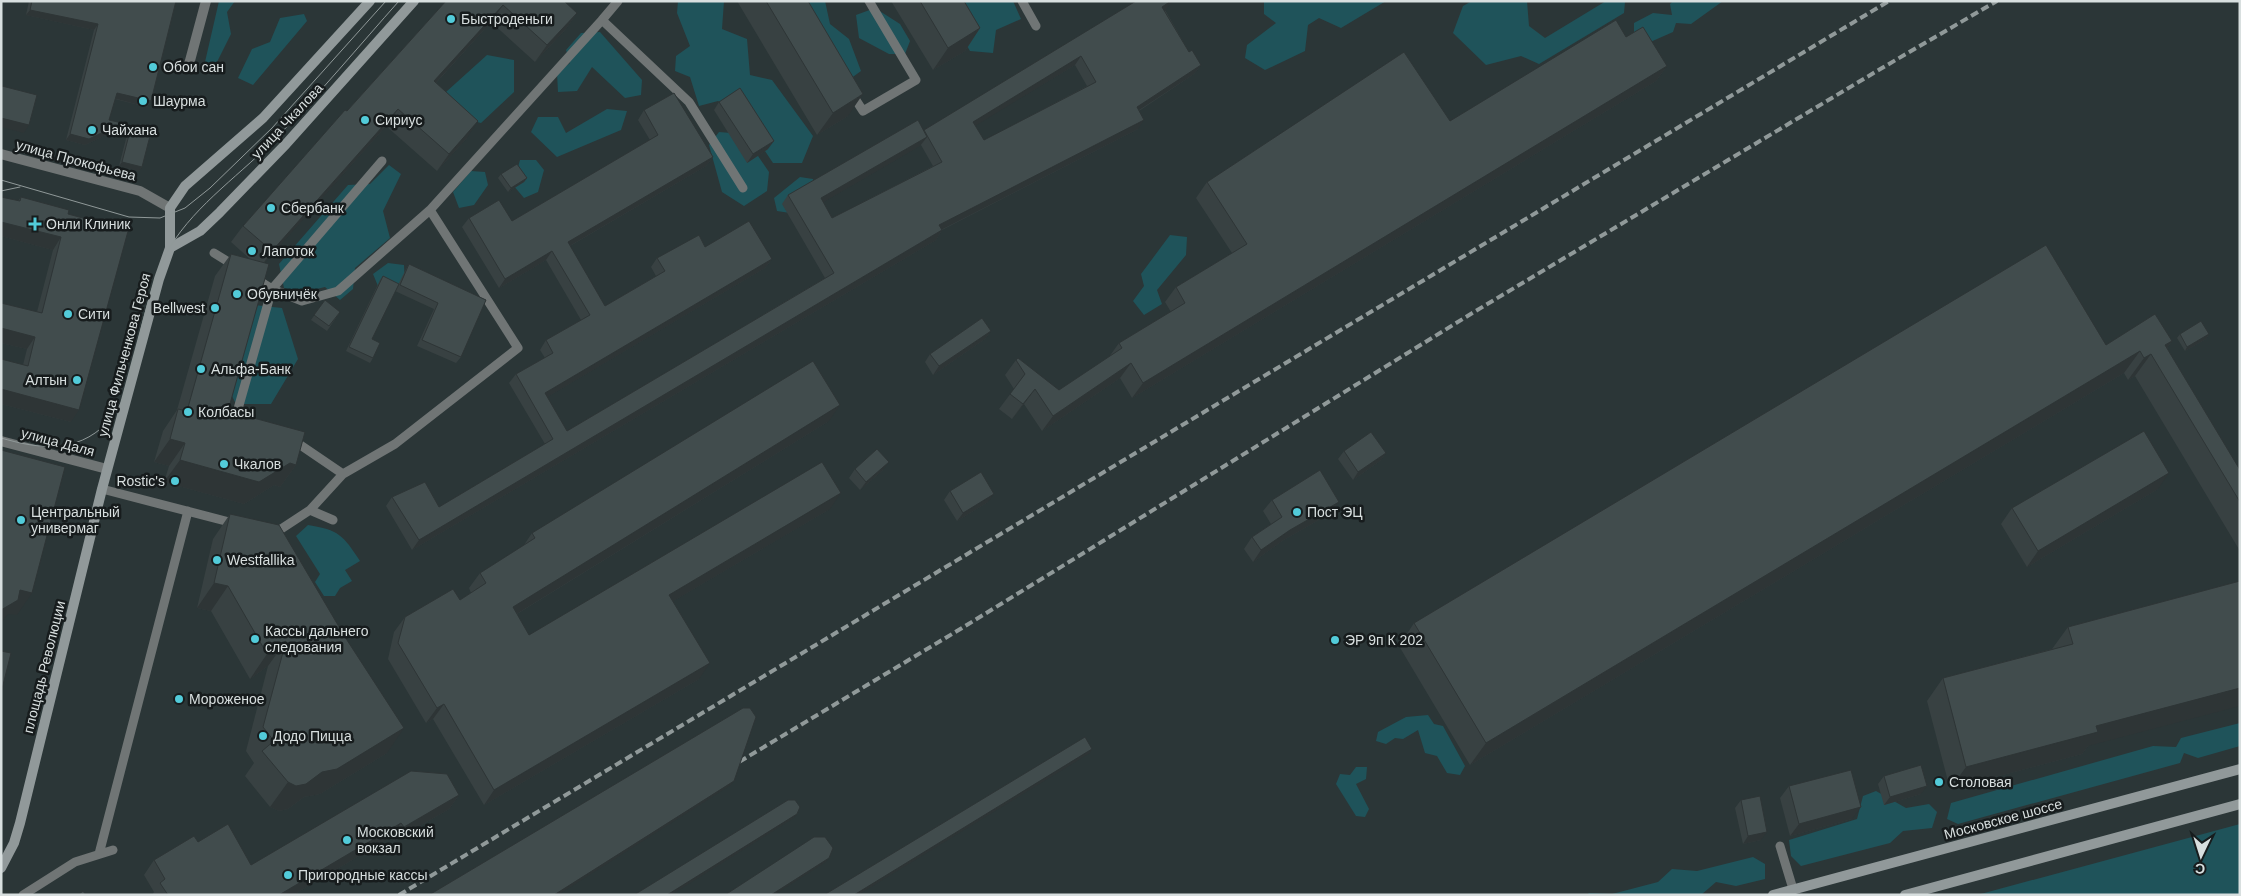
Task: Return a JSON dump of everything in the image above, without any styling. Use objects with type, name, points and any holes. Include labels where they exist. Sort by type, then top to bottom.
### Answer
[{"type":"main road","name":"улица Чкалова","points":[[170,208],[185,186],[263,118],[370,1]]},
{"type":"main road","name":"улица Чкалова","points":[[170,248],[200,231],[220,212],[286,144],[414,1]]},
{"type":"main road","name":"улица Фильченкова Героя","points":[[107,470],[159,279],[170,248],[170,208]]},
{"type":"main road","name":"площадь Революции","points":[[1,868],[14,843],[20,823],[107,470]]},
{"type":"main road","name":"Московское шоссе","points":[[1774,895],[2240,769]]},
{"type":"main road","points":[[1905,895],[2240,804]]},
{"type":"street","points":[[188,68],[206,1]]},
{"type":"street","name":"улица Прокофьева","points":[[1,154],[140,191],[170,208]]},
{"type":"street","name":"улица Даля","points":[[1,441],[107,470]]},
{"type":"lane","points":[[214,253],[272,288],[302,301],[338,291],[430,210],[618,1]]},
{"type":"lane","points":[[848,86],[862,111],[916,80],[869,1]]},
{"type":"lane","points":[[1022,1],[1036,26]]},
{"type":"lane","points":[[602,20],[689,102],[743,188]]},
{"type":"lane","points":[[242,426],[233,423],[272,288],[382,161]]},
{"type":"lane","points":[[274,533],[310,510],[343,474],[395,444],[518,348],[430,210]]},
{"type":"lane","points":[[288,438],[297,441],[343,474]]},
{"type":"lane","points":[[102,489],[246,526]]},
{"type":"lane","points":[[310,510],[333,520]]},
{"type":"lane","points":[[99,854],[188,511]]},
{"type":"lane","points":[[265,531],[274,533],[280,542]]},
{"type":"lane","points":[[1780,846],[1793,890]]},
{"type":"lane","points":[[23,895],[75,862],[113,850]]},
{"type":"shaded area","points":[[219,1],[235,1],[227,12],[231,34],[215,66],[205,62]]},
{"type":"shaded area","points":[[678,1],[724,1],[722,29],[747,39],[750,75],[772,80],[813,136],[802,163],[773,163],[737,109],[718,101],[699,106],[690,77],[675,71],[676,56],[690,46],[677,13]]},
{"type":"shaded area","points":[[799,1],[825,1],[830,24],[849,39],[861,71],[850,79]]},
{"type":"shaded area","points":[[941,1],[1013,1],[1021,19],[996,30],[993,53],[970,51]]},
{"type":"shaded area","points":[[1264,1],[1386,1],[1341,28],[1319,18],[1308,25],[1305,51],[1265,70],[1245,58],[1247,45],[1276,23],[1264,14]]},
{"type":"shaded area","points":[[1472,1],[1527,1],[1529,26],[1545,38],[1606,1],[1625,2],[1624,13],[1539,64],[1521,56],[1486,65],[1453,33],[1463,6]]},
{"type":"shaded area","points":[[1673,1],[1723,1],[1691,24],[1676,23],[1673,32],[1648,43],[1634,35],[1634,23],[1653,13],[1672,15],[1670,4]]},
{"type":"shaded area","points":[[875,8],[900,24],[910,41],[905,54],[889,54],[859,38],[856,15]]},
{"type":"shaded area","points":[[304,14],[307,21],[253,85],[238,78],[252,49],[270,42],[280,18]]},
{"type":"shaded area","points":[[600,32],[642,80],[641,95],[625,98],[592,67],[577,91],[558,92],[557,73],[570,63],[566,50],[581,33]]},
{"type":"shaded area","points":[[487,55],[514,60],[514,92],[481,123],[450,115],[446,92]]},
{"type":"shaded area","points":[[607,109],[627,111],[621,130],[557,157],[531,132],[538,117],[558,117],[566,133]]},
{"type":"shaded area","points":[[719,132],[743,134],[769,172],[767,191],[744,206],[722,192],[709,145]]},
{"type":"shaded area","points":[[520,160],[536,160],[544,170],[538,192],[524,198],[513,185]]},
{"type":"shaded area","points":[[389,165],[401,174],[383,211],[390,238],[355,268],[353,289],[340,300],[325,287],[300,293],[284,288],[279,264],[348,185],[370,184]]},
{"type":"shaded area","points":[[471,171],[485,172],[488,185],[474,205],[459,208],[453,192]]},
{"type":"shaded area","points":[[800,177],[813,179],[815,193],[790,213],[777,211],[774,198]]},
{"type":"shaded area","points":[[1170,235],[1187,237],[1186,255],[1157,290],[1162,304],[1144,315],[1133,301],[1144,286],[1141,274]]},
{"type":"shaded area","points":[[388,263],[404,265],[405,287],[380,291],[373,274]]},
{"type":"shaded area","points":[[253,305],[282,308],[298,359],[271,404],[236,404],[229,390]]},
{"type":"shaded area","points":[[308,525],[327,529],[339,535],[360,561],[345,570],[352,581],[340,588],[335,596],[324,596],[315,582],[320,574],[296,536]]},
{"type":"shaded area","points":[[1428,715],[1434,724],[1443,726],[1465,766],[1460,775],[1447,773],[1437,756],[1425,753],[1418,730],[1403,739],[1395,738],[1386,744],[1376,741],[1378,732],[1406,717]]},
{"type":"shaded area","points":[[2240,723],[2240,746],[2198,758],[2184,753],[2180,763],[1958,824],[1947,819],[1951,803],[2153,746],[2176,747],[2181,738]]},
{"type":"shaded area","points":[[1356,767],[1367,767],[1366,779],[1356,784],[1369,809],[1365,817],[1356,816],[1336,784],[1340,774],[1350,775]]},
{"type":"shaded area","points":[[1876,791],[1906,808],[1929,804],[1937,812],[1932,828],[1903,831],[1890,843],[1801,866],[1791,856],[1789,840],[1857,819],[1863,796]]},
{"type":"shaded area","points":[[2240,824],[2240,895],[1977,895]]},
{"type":"shaded area","points":[[1753,857],[1765,864],[1765,879],[1736,886],[1716,882],[1701,895],[1587,895],[1589,893],[1612,894],[1658,882],[1672,869],[1697,871]]},
{"type":"building","points":[[32,1],[176,1],[151,101],[117,93],[109,120],[122,123],[89,139],[70,134],[98,24],[30,10]]},
{"type":"building","points":[[446,1],[564,1],[577,13],[547,45],[503,5],[434,81],[478,121],[449,154],[398,109],[272,251],[243,226],[345,110],[347,111]]},
{"type":"building","points":[[766,1],[808,1],[863,94],[833,113]]},
{"type":"building","points":[[920,1],[964,1],[980,28],[948,48]]},
{"type":"building","points":[[1136,1],[1171,1],[1162,7],[1189,52],[1192,50],[1201,65],[1137,107],[1144,120],[939,225],[942,230],[419,540],[392,497],[425,482],[439,507],[553,439],[516,374],[553,353],[546,340],[590,315],[552,251],[505,279],[469,218],[499,200],[512,221],[658,135],[644,110],[674,93],[713,157],[568,242],[605,306],[665,271],[657,258],[699,235],[705,247],[749,221],[772,259],[545,393],[567,431],[834,273],[788,195],[918,120],[927,137],[821,198],[832,218],[942,162],[924,130]],"holes":[[[1081,56],[1096,82],[984,140],[973,122]]]},
{"type":"building","points":[[1616,20],[1626,37],[1643,27],[1667,66],[1143,383],[1131,363],[1053,416],[1035,389],[1023,404],[1010,394],[1025,374],[1016,360],[1018,358],[1059,390],[1122,348],[1119,343],[1185,303],[1176,287],[1247,244],[1207,182],[1404,52],[1450,121]]},
{"type":"building","points":[[2,86],[37,95],[29,125],[1,118]]},
{"type":"building","points":[[740,88],[774,141],[753,154],[719,102]]},
{"type":"building","points":[[131,127],[151,132],[142,167],[122,162]]},
{"type":"building","points":[[517,164],[527,178],[511,188],[501,174]]},
{"type":"building","points":[[1,197],[20,201],[21,197],[69,210],[68,214],[109,225],[111,219],[130,224],[79,410],[1,389],[1,359],[28,366],[35,337],[1,328],[1,303],[42,313],[61,237],[1,222]]},
{"type":"building","points":[[2046,245],[2106,345],[2155,314],[2172,341],[2165,345],[2240,470],[2240,502],[2151,354],[2144,358],[2140,351],[1486,743],[1414,623]]},
{"type":"building","points":[[231,254],[269,264],[228,411],[305,432],[296,465],[290,463],[259,482],[180,460],[185,443],[170,439],[178,409],[187,411]]},
{"type":"building","points":[[409,264],[486,300],[461,357],[422,340],[438,303],[400,285]]},
{"type":"building","points":[[383,276],[399,284],[372,339],[380,343],[373,358],[349,347]]},
{"type":"building","points":[[325,300],[340,312],[329,326],[314,315]]},
{"type":"building","points":[[982,318],[991,331],[939,366],[930,354]]},
{"type":"building","points":[[2201,321],[2209,334],[2187,347],[2180,334]]},
{"type":"building","points":[[813,361],[840,405],[513,607],[529,635],[822,462],[841,493],[669,595],[710,663],[494,790],[444,704],[437,708],[398,643],[405,617],[453,589],[460,600],[486,583],[480,573],[535,538],[532,533]]},
{"type":"building","points":[[2144,431],[2169,473],[2038,551],[2012,508]]},
{"type":"building","points":[[1371,432],[1386,453],[1358,472],[1344,451]]},
{"type":"building","points":[[877,449],[889,462],[866,482],[855,469]]},
{"type":"building","name":"Центральный универмаг","points":[[1,450],[65,467],[32,593],[20,590],[18,600],[1,610]]},
{"type":"building","points":[[1320,470],[1339,502],[1290,530],[1261,550],[1252,537],[1282,517],[1272,500]]},
{"type":"building","points":[[981,472],[994,494],[963,513],[950,491]]},
{"type":"building","points":[[230,514],[279,525],[345,637],[404,728],[337,769],[322,772],[306,784],[296,786],[288,782],[262,751],[274,741],[263,727],[286,641],[267,654],[228,586],[214,583]]},
{"type":"building","points":[[2240,581],[2240,688],[2096,726],[2098,732],[1966,767],[1943,678],[2073,644],[2068,627]]},
{"type":"building","points":[[1,651],[11,653],[1,693]]},
{"type":"building","points":[[743,708],[750,708],[756,717],[734,781],[554,895],[429,895]]},
{"type":"building","points":[[1085,737],[1092,749],[854,895],[824,895]]},
{"type":"building","points":[[1921,765],[1927,786],[1890,797],[1884,776]]},
{"type":"building","points":[[1851,770],[1861,807],[1799,824],[1789,786]]},
{"type":"building","name":"Московский вокзал","points":[[411,771],[447,774],[459,795],[404,827],[401,823],[279,895],[168,895],[160,883],[165,879],[154,860],[194,836],[198,842],[228,824],[251,865]]},
{"type":"building","points":[[1760,796],[1767,832],[1748,836],[1741,800]]},
{"type":"building","points":[[788,800],[795,800],[800,807],[797,814],[667,895],[634,895]]},
{"type":"building","points":[[814,837],[825,837],[833,848],[829,858],[771,895],[725,895]]},
{"type":"building","points":[[83,891],[86,895],[78,895]]},
{"type":"tram line","points":[[1,180],[129,217],[160,218],[185,208],[210,188],[272,128],[386,1]]},
{"type":"tram line","points":[[1,438],[29,445],[57,446],[70,444],[83,440],[95,433],[113,417],[124,395],[129,379],[152,288],[170,247],[193,216],[294,120],[399,1]]},
{"type":"tram line","points":[[1,191],[20,187]]},
{"type":"railway","points":[[399,895],[1889,1]]},
{"type":"railway","points":[[729,768],[962,628],[1474,312],[1997,1]]},
{"type":"place","name":"Быстроденьги","points":[[451,19]]},
{"type":"place","name":"Обои сан","points":[[153,67]]},
{"type":"place","name":"Шаурма","points":[[143,101]]},
{"type":"place","name":"Сириус","points":[[365,120]]},
{"type":"place","name":"Чайхана","points":[[92,130]]},
{"type":"place","name":"Сбербанк","points":[[271,208]]},
{"type":"place","name":"Онли Клиник","points":[[35,224]]},
{"type":"place","name":"Лапоток","points":[[252,251]]},
{"type":"place","name":"Обувничёк","points":[[237,294]]},
{"type":"place","name":"Bellwest","points":[[215,308]]},
{"type":"place","name":"Сити","points":[[68,314]]},
{"type":"place","name":"Альфа-Банк","points":[[201,369]]},
{"type":"place","name":"Алтын","points":[[77,380]]},
{"type":"place","name":"Колбасы","points":[[188,412]]},
{"type":"place","name":"Чкалов","points":[[224,464]]},
{"type":"place","name":"Rostic's","points":[[175,481]]},
{"type":"place","name":"Пост ЭЦ","points":[[1297,512]]},
{"type":"place","name":"Центральный универмаг","points":[[21,520]]},
{"type":"place","name":"Westfallika","points":[[217,560]]},
{"type":"place","name":"Кассы дальнего следования","points":[[255,639]]},
{"type":"place","name":"ЭР 9п К 202","points":[[1335,640]]},
{"type":"place","name":"Мороженое","points":[[179,699]]},
{"type":"place","name":"Додо Пицца","points":[[263,736]]},
{"type":"place","name":"Столовая","points":[[1939,782]]},
{"type":"place","name":"Московский вокзал","points":[[347,840]]},
{"type":"place","name":"Пригородные кассы","points":[[288,875]]}]
